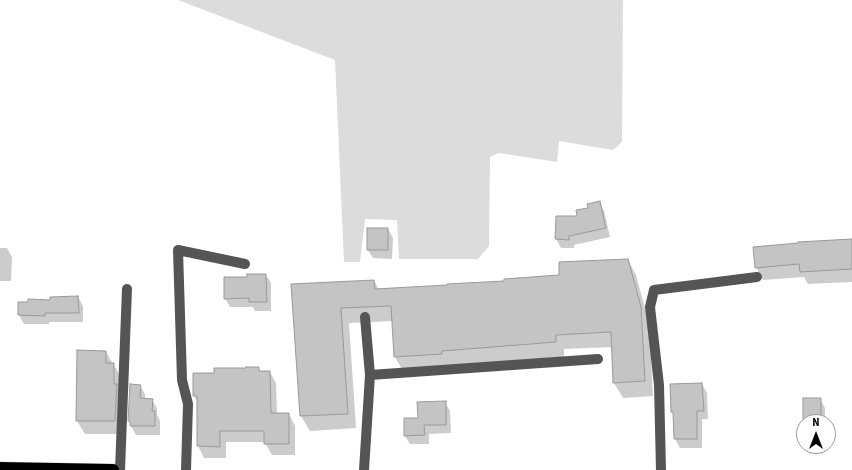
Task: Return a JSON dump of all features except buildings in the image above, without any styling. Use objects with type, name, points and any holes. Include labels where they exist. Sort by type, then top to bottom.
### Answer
[{"type":"highway","points":[[0,468],[113,470]]},
{"type":"lane","points":[[186,470],[188,404],[182,380],[178,250],[245,264]]},
{"type":"lane","points":[[661,470],[659,385],[650,307],[654,290],[757,277]]},
{"type":"lane","points":[[120,470],[127,289]]},
{"type":"lane","points":[[364,470],[370,375],[366,317]]},
{"type":"lane","points":[[370,375],[598,359]]},
{"type":"shaded area","points":[[178,0],[623,0],[622,142],[613,150],[559,141],[557,162],[499,153],[490,157],[489,246],[478,259],[399,259],[397,220],[365,219],[360,262],[344,262],[335,60]]}]
